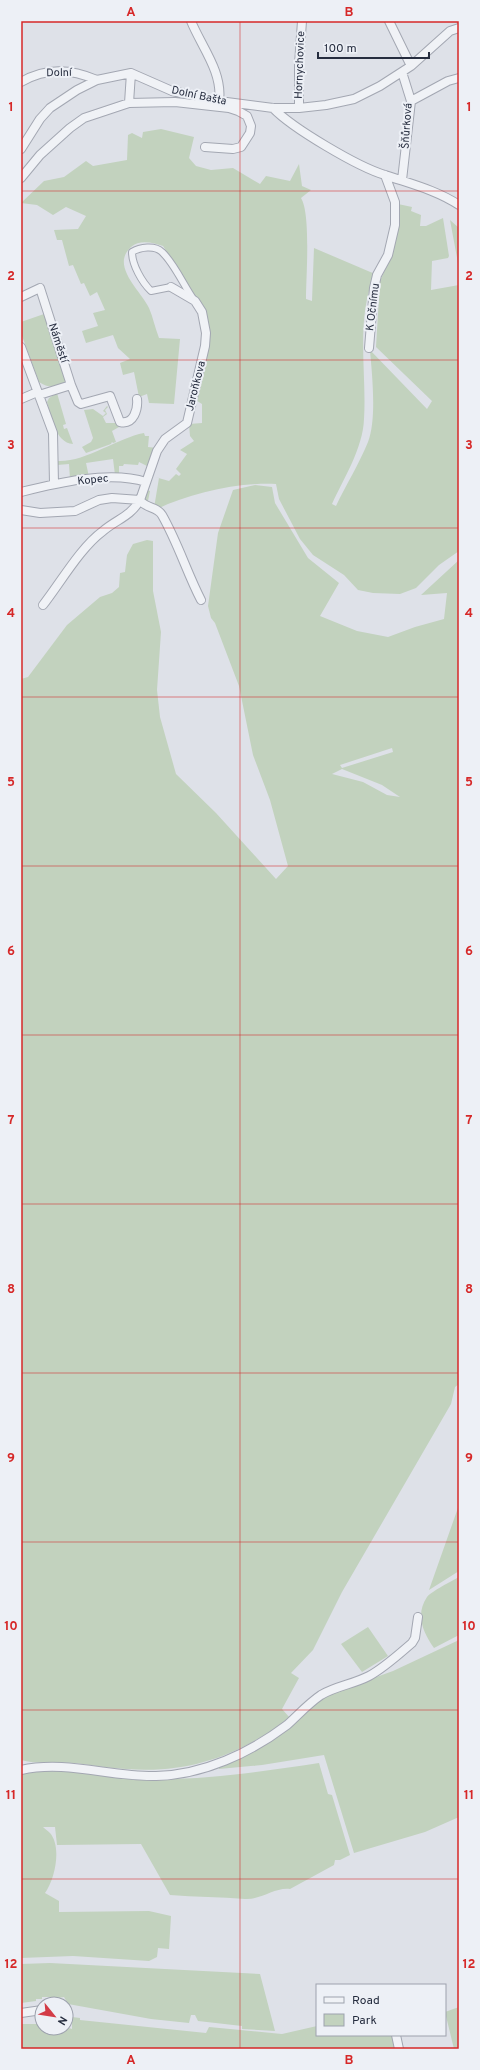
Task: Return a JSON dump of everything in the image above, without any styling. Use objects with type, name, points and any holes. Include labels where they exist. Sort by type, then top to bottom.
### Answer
[{"type":"street","points":[[191,21],[212,64],[220,93],[219,101]]},
{"type":"street","name":"Hornychovice","points":[[299,108],[299,64],[302,21]]},
{"type":"street","points":[[389,21],[411,66]]},
{"type":"street","points":[[450,31],[456,21]]},
{"type":"street","points":[[450,31],[459,28]]},
{"type":"street","name":"Dolní Bašta","points":[[131,73],[172,91],[219,101],[230,105],[299,108],[340,103],[354,99],[402,72],[411,66],[450,31]]},
{"type":"street","name":"Dolní","points":[[21,82],[39,74],[61,71],[79,73],[97,80]]},
{"type":"street","name":"Šňůrková","points":[[402,72],[411,101],[402,180]]},
{"type":"street","points":[[21,149],[40,119],[50,108],[77,90],[97,80],[131,73],[129,103]]},
{"type":"street","points":[[411,101],[448,81],[459,78]]},
{"type":"street","points":[[21,178],[40,155],[70,128],[84,118],[129,103],[175,102],[230,105],[250,120],[251,131],[246,140],[237,149],[205,147]]},
{"type":"street","points":[[273,108],[279,114],[331,148],[385,175],[439,193],[459,205]]},
{"type":"street","name":"K Očnímu","points":[[369,348],[374,288],[377,275],[388,255],[395,225],[395,202],[385,175]]},
{"type":"street","name":"Jaroňkova","points":[[146,482],[154,458],[165,439],[187,423],[205,346],[205,321],[202,312],[195,301],[162,252],[150,248],[138,249],[132,252],[133,259],[142,280],[151,291],[171,287],[195,301]]},
{"type":"street","name":"Náměstí","points":[[21,297],[40,288],[71,385]]},
{"type":"street","points":[[21,346],[53,433],[54,484]]},
{"type":"street","points":[[21,399],[35,393],[39,395],[71,385],[78,402],[81,404],[110,396],[120,422],[123,423],[132,419],[136,412],[137,399]]},
{"type":"street","name":"Kopec","points":[[21,492],[54,484],[124,477],[146,482]]},
{"type":"street","points":[[43,605],[86,548],[102,531],[133,512],[140,500],[146,482]]},
{"type":"street","name":"Kopec","points":[[21,510],[40,513],[75,511],[99,500],[112,498],[140,500],[144,505],[157,509],[161,513],[178,545],[192,583],[201,600]]},
{"type":"street","points":[[21,1770],[54,1766],[128,1775],[156,1776],[190,1772],[215,1764],[265,1740],[324,1694],[369,1676],[412,1642],[415,1638],[418,1617]]},
{"type":"street","points":[[21,2013],[34,2011]]},
{"type":"street","points":[[396,2036],[399,2049]]},
{"type":"green space","points":[[161,129],[194,137],[189,158],[196,166],[211,170],[233,168],[260,184],[266,176],[290,181],[299,164],[302,186],[311,190],[301,198],[306,217],[307,231],[306,299],[312,301],[314,248],[375,274],[365,309],[363,346],[365,401],[363,430],[357,452],[332,504],[336,506],[357,466],[371,432],[373,396],[370,350],[427,409],[432,401],[376,347],[380,281],[392,254],[398,204],[412,207],[411,211],[421,215],[420,226],[426,226],[443,218],[449,256],[448,258],[432,261],[431,290],[459,285],[459,551],[439,565],[416,588],[400,594],[373,593],[358,590],[344,575],[313,555],[300,539],[279,499],[276,484],[246,485],[215,490],[185,498],[157,509],[154,508],[159,478],[169,481],[176,474],[179,476],[181,474],[176,469],[187,454],[180,450],[194,441],[190,436],[189,424],[202,423],[202,404],[194,399],[205,358],[204,310],[163,246],[143,242],[131,247],[125,254],[125,270],[149,308],[159,338],[180,339],[174,404],[149,403],[147,394],[139,397],[134,372],[123,375],[120,363],[130,359],[118,348],[113,335],[86,343],[82,331],[98,326],[93,313],[105,310],[97,292],[90,296],[84,283],[81,284],[73,265],[69,266],[62,240],[57,240],[54,230],[78,229],[86,216],[66,207],[53,215],[37,205],[21,203],[44,181],[64,177],[86,161],[93,166],[127,160],[128,135],[132,133],[142,138],[143,132]]},
{"type":"green space","points":[[450,220],[459,228],[459,263],[458,263]]},
{"type":"green space","points":[[44,314],[66,380],[64,384],[57,386],[48,386],[39,382],[21,333],[21,322]]},
{"type":"green space","points":[[57,393],[66,424],[63,425],[64,429],[67,428],[73,444],[62,439],[52,421],[47,402],[49,398]]},
{"type":"green space","points":[[107,406],[108,407],[105,410],[107,414],[103,417],[106,423],[119,423],[119,427],[112,431],[116,442],[112,442],[111,444],[86,453],[82,447],[91,442],[93,438],[84,410],[93,409],[103,416],[106,413],[103,411]]},
{"type":"green space","points":[[144,433],[145,436],[149,436],[148,447],[157,448],[149,467],[139,462],[138,465],[124,464],[123,466],[119,466],[119,474],[115,475],[113,459],[86,463],[89,477],[70,479],[69,464],[57,465],[57,461],[67,461],[78,458]]},
{"type":"green space","points":[[148,475],[155,477],[151,476],[147,490],[150,491],[147,506],[142,502]]},
{"type":"green space","points":[[255,485],[272,487],[275,503],[308,558],[339,583],[320,616],[357,631],[388,637],[415,627],[444,619],[447,593],[421,595],[459,560],[459,1384],[455,1387],[451,1404],[342,1592],[313,1650],[291,1673],[299,1678],[282,1709],[290,1718],[271,1731],[233,1752],[193,1765],[149,1770],[68,1763],[41,1763],[21,1760],[21,679],[28,677],[67,625],[100,597],[112,593],[119,587],[120,573],[125,572],[127,555],[133,544],[147,540],[153,541],[153,591],[161,632],[157,690],[160,717],[176,774],[216,813],[276,879],[288,866],[270,800],[253,755],[239,686],[215,623],[211,618],[208,606],[218,533],[233,490]],"holes":[[[392,748],[393,752],[342,768],[340,765]],[[342,769],[382,785],[400,797],[387,795],[363,782],[332,774]]]},
{"type":"green space","points":[[459,1505],[459,1571],[429,1590]]},
{"type":"green space","points":[[459,1577],[459,1635],[434,1648],[424,1630],[422,1623],[421,1610],[423,1604],[427,1597],[437,1589]]},
{"type":"green space","points":[[368,1627],[388,1656],[362,1672],[341,1644]]},
{"type":"green space","points":[[459,1640],[459,1817],[425,1832],[354,1853],[324,1755],[262,1765],[219,1769],[219,1765],[242,1755],[324,1696],[393,1671]]},
{"type":"green space","points":[[319,1763],[328,1794],[332,1795],[350,1855],[340,1860],[335,1860],[334,1865],[290,1889],[279,1890],[257,1898],[245,1899],[170,1895],[141,1844],[57,1845],[55,1827],[43,1827],[50,1833],[56,1846],[56,1863],[54,1872],[49,1887],[45,1893],[59,1901],[59,1912],[149,1911],[171,1916],[169,1949],[158,1948],[157,1957],[149,1961],[73,1956],[21,1958],[21,1773],[54,1770],[137,1778],[174,1779],[237,1774]]},
{"type":"green space","points":[[50,1963],[260,1974],[275,2031],[242,2029],[242,2026],[198,2021],[195,2015],[191,2015],[189,2023],[151,2019],[74,2005],[74,1996],[34,1996],[34,2001],[21,2003],[21,1964]]},
{"type":"green space","points":[[459,2007],[459,2049],[454,2049],[446,2012]]},
{"type":"green space","points":[[74,2017],[80,2018],[80,2020],[206,2033],[209,2027],[282,2034],[316,2026],[316,2036],[392,2036],[395,2049],[21,2049],[21,2024],[34,2024],[34,2036],[74,2036]]}]
